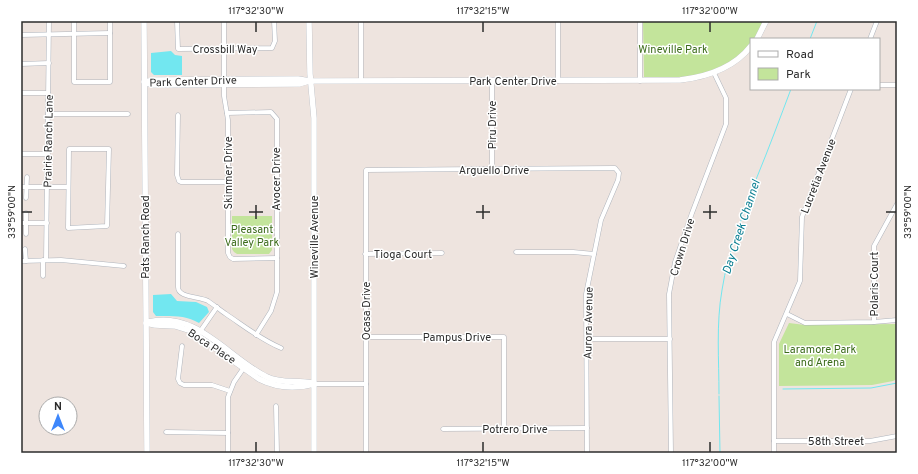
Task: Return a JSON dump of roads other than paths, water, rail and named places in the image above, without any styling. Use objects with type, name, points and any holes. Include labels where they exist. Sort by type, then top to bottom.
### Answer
[{"type":"street","name":"Prairie Ranch Lane","points":[[43,276],[47,223],[49,21]]},
{"type":"street","points":[[74,21],[74,82],[110,82],[110,21]]},
{"type":"street","name":"Pats Ranch Road","points":[[144,21],[147,453]]},
{"type":"street","name":"Crossbill Way","points":[[177,21],[178,49],[272,48],[275,41],[274,21]]},
{"type":"street","name":"Skimmer Drive","points":[[224,21],[224,82],[227,113],[228,253],[233,259],[277,258]]},
{"type":"street","name":"Wineville Avenue","points":[[309,21],[310,81],[314,118],[314,453]]},
{"type":"street","points":[[361,21],[361,81]]},
{"type":"street","points":[[558,21],[558,80]]},
{"type":"street","points":[[640,21],[640,80]]},
{"type":"street","points":[[758,38],[766,21]]},
{"type":"street","points":[[870,38],[877,21]]},
{"type":"street","points":[[21,35],[110,33]]},
{"type":"street","name":"Park Center Drive","points":[[144,82],[154,80],[224,82],[298,79],[310,81],[680,80],[697,78],[714,73],[732,64],[750,47]]},
{"type":"street","points":[[21,64],[49,63]]},
{"type":"street","name":"Crown Drive","points":[[671,453],[669,294],[675,262],[726,124],[726,98],[714,73]]},
{"type":"street","name":"Piru Drive","points":[[492,81],[492,170]]},
{"type":"street","points":[[880,85],[897,85]]},
{"type":"street","name":"Lucretia Avenue","points":[[774,453],[774,342],[800,281],[802,217],[851,90]]},
{"type":"street","points":[[21,93],[48,93]]},
{"type":"street","name":"Avocer Drive","points":[[227,113],[271,112],[277,119],[277,292],[272,311],[256,335]]},
{"type":"street","points":[[48,114],[128,114]]},
{"type":"street","points":[[178,116],[177,175],[179,181],[228,182]]},
{"type":"street","points":[[69,149],[108,149],[107,226],[68,228],[68,187],[69,149]]},
{"type":"street","points":[[21,154],[48,154]]},
{"type":"street","name":"Arguello Drive","points":[[366,170],[615,168],[619,173]]},
{"type":"street","name":"Ocasa Drive","points":[[366,170],[366,453]]},
{"type":"street","name":"Aurora Avenue","points":[[586,453],[586,294],[601,220],[613,196],[619,173]]},
{"type":"street","points":[[26,198],[27,177]]},
{"type":"street","points":[[21,187],[68,187]]},
{"type":"street","name":"Polaris Court","points":[[874,322],[874,246],[897,204]]},
{"type":"street","points":[[26,213],[26,234]]},
{"type":"street","points":[[21,223],[47,223]]},
{"type":"street","points":[[178,234],[178,290],[180,294],[202,299],[217,307],[265,341],[281,348]]},
{"type":"street","points":[[26,250],[23,261],[62,260],[124,266]]},
{"type":"street","points":[[516,252],[573,252],[594,254]]},
{"type":"street","name":"Tioga Court","points":[[365,254],[442,253]]},
{"type":"street","points":[[199,333],[217,307]]},
{"type":"street","points":[[787,314],[805,323],[874,322],[897,320]]},
{"type":"street","name":"Boca Place","points":[[146,323],[168,325],[199,333],[245,366],[259,379],[275,386],[303,387],[314,384],[366,384]]},
{"type":"street","name":"Pampus Drive","points":[[366,337],[504,337],[504,428]]},
{"type":"street","points":[[587,339],[670,339]]},
{"type":"street","points":[[182,346],[178,379],[180,383],[184,385],[212,385],[230,391]]},
{"type":"street","points":[[228,453],[228,402],[230,391],[234,382],[245,366]]},
{"type":"street","points":[[276,406],[277,453]]},
{"type":"street","name":"Potrero Drive","points":[[443,429],[587,428]]},
{"type":"street","points":[[166,432],[228,433]]},
{"type":"street","name":"58th Street","points":[[774,441],[870,441],[897,436]]},
{"type":"water","points":[[171,51],[175,55],[182,56],[182,75],[154,75],[151,72],[151,53]]},
{"type":"water","points":[[171,294],[177,301],[196,302],[207,307],[209,312],[199,323],[184,317],[156,316],[153,312],[153,295]]},
{"type":"waterway","name":"Day Creek Channel","points":[[810,38],[817,21]]},
{"type":"waterway","name":"Day Creek Channel","points":[[719,394],[719,316],[728,261],[741,219],[791,90]]},
{"type":"waterway","points":[[783,389],[871,388],[897,383]]},
{"type":"waterway","name":"Day Creek Channel","points":[[719,396],[720,453]]},
{"type":"park label","name":"Wineville Park","points":[[673,49]]},
{"type":"park label","name":"Pleasant Valley Park","points":[[252,235]]},
{"type":"park label","name":"Laramore Park and Arena","points":[[820,355]]}]
